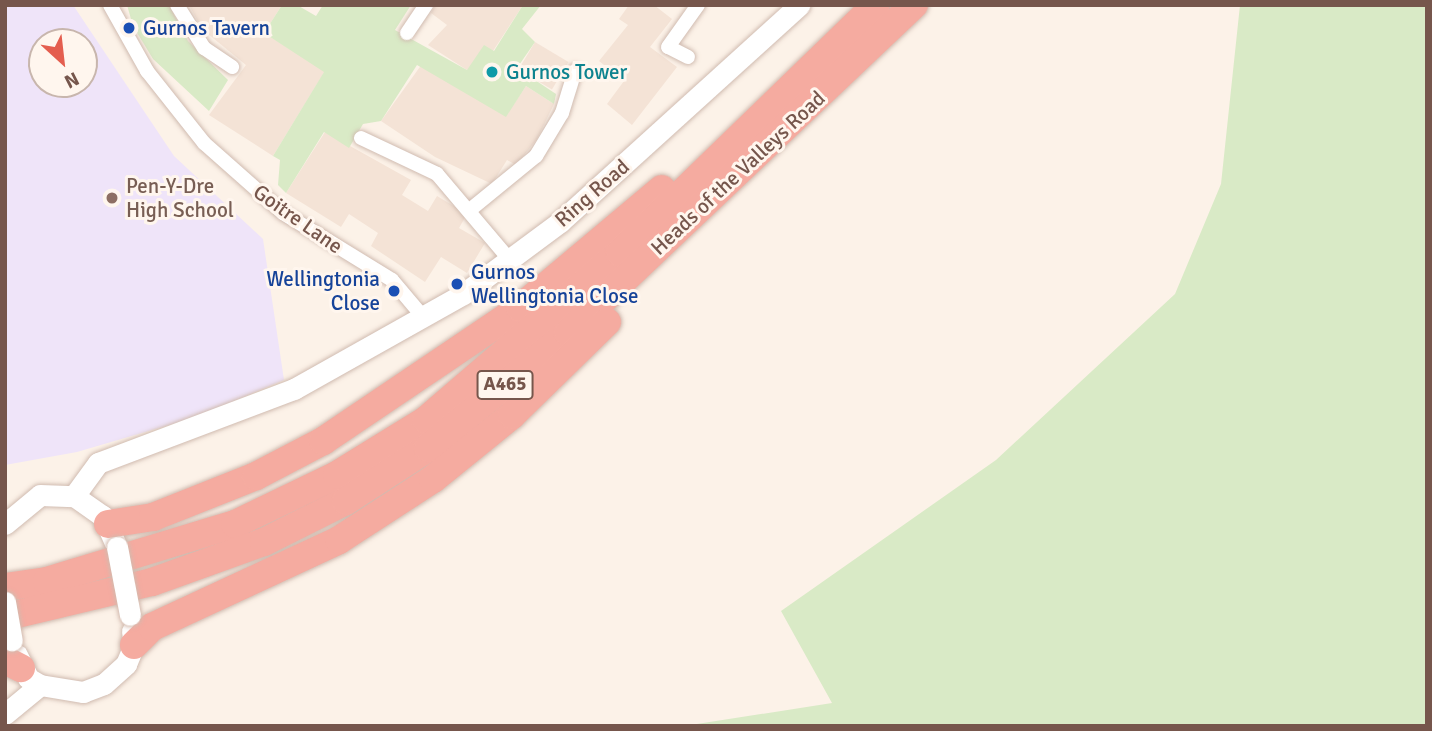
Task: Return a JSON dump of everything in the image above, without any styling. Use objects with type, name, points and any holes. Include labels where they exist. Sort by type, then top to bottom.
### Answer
[{"type":"highway","name":"Heads of the Valleys Road","points":[[17,654],[152,582],[264,542],[346,501],[428,448],[568,333],[753,145],[876,5]]},
{"type":"highway","name":"Heads of the Valleys Road","points":[[5,587],[47,582],[235,524],[337,475],[426,420],[753,145],[914,5]]},
{"type":"highway","points":[[113,536],[256,476],[323,441],[520,308],[685,167],[753,145]]},
{"type":"highway","points":[[134,645],[152,627],[339,540],[433,479],[512,415],[736,197],[753,145]]},
{"type":"street","name":"Goitre Lane","points":[[110,5],[147,71],[204,143],[283,213],[392,280],[425,319]]},
{"type":"street","points":[[177,5],[204,48],[232,67]]},
{"type":"street","points":[[407,33],[426,5]]},
{"type":"street","points":[[688,57],[668,47],[698,5]]},
{"type":"street","name":"Ring Road","points":[[74,496],[98,463],[219,421],[333,371],[425,319],[560,222],[788,9]]},
{"type":"street","points":[[471,209],[536,156],[562,113],[575,71]]},
{"type":"street","points":[[361,138],[437,174],[471,209],[510,260]]},
{"type":"street","points":[[9,511],[40,495],[74,496],[89,502],[113,536],[134,645],[127,664],[104,684],[83,692],[17,654]]},
{"type":"street","points":[[5,601],[17,654],[5,714]]},
{"type":"shaded area","name":"Pen-Y-Dre High School","points":[[5,5],[73,5],[88,28],[28,28],[28,98],[98,98],[98,42],[174,156],[263,239],[284,380],[193,418],[77,452],[5,465]]},
{"type":"shaded area","points":[[189,5],[282,5],[264,33],[325,71],[273,156],[209,115],[246,65],[202,29]]},
{"type":"shaded area","points":[[435,5],[523,5],[493,51],[467,70],[428,45],[447,25],[431,13]]},
{"type":"shaded area","points":[[629,5],[654,5],[672,19],[650,47],[677,67],[632,125],[607,104],[624,81],[599,61],[628,25],[619,19]]},
{"type":"shaded area","points":[[535,42],[568,62],[552,90],[519,69]]},
{"type":"shaded area","points":[[422,64],[506,116],[526,86],[554,104],[537,139],[516,165],[507,160],[492,184],[435,157],[381,121]]},
{"type":"shaded area","points":[[325,132],[411,180],[402,195],[428,211],[437,196],[467,214],[459,228],[485,243],[467,273],[441,257],[425,282],[371,246],[378,233],[349,214],[341,227],[286,193]]},
{"type":"green space","points":[[127,5],[169,5],[188,41],[228,80],[209,111],[153,59],[133,26]]},
{"type":"green space","points":[[282,5],[297,5],[316,16],[323,5],[411,5],[395,30],[467,70],[484,45],[494,51],[523,5],[541,5],[522,29],[535,42],[517,68],[556,94],[554,104],[526,86],[506,117],[417,65],[381,121],[363,124],[349,148],[324,132],[286,193],[278,185],[280,160],[273,156],[324,72],[264,33]]},
{"type":"green space","points":[[1240,5],[1427,5],[1427,726],[684,726],[832,703],[781,611],[996,460],[1175,294],[1221,184]]},
{"type":"place","name":"Gurnos Tavern","points":[[129,28]]},
{"type":"place","name":"Gurnos Tower","points":[[492,72]]},
{"type":"place","name":"Pen-Y-Dre High School","points":[[112,198]]},
{"type":"place","name":"Gurnos Wellingtonia Close","points":[[457,284]]},
{"type":"place","name":"Wellingtonia Close","points":[[394,291]]}]
